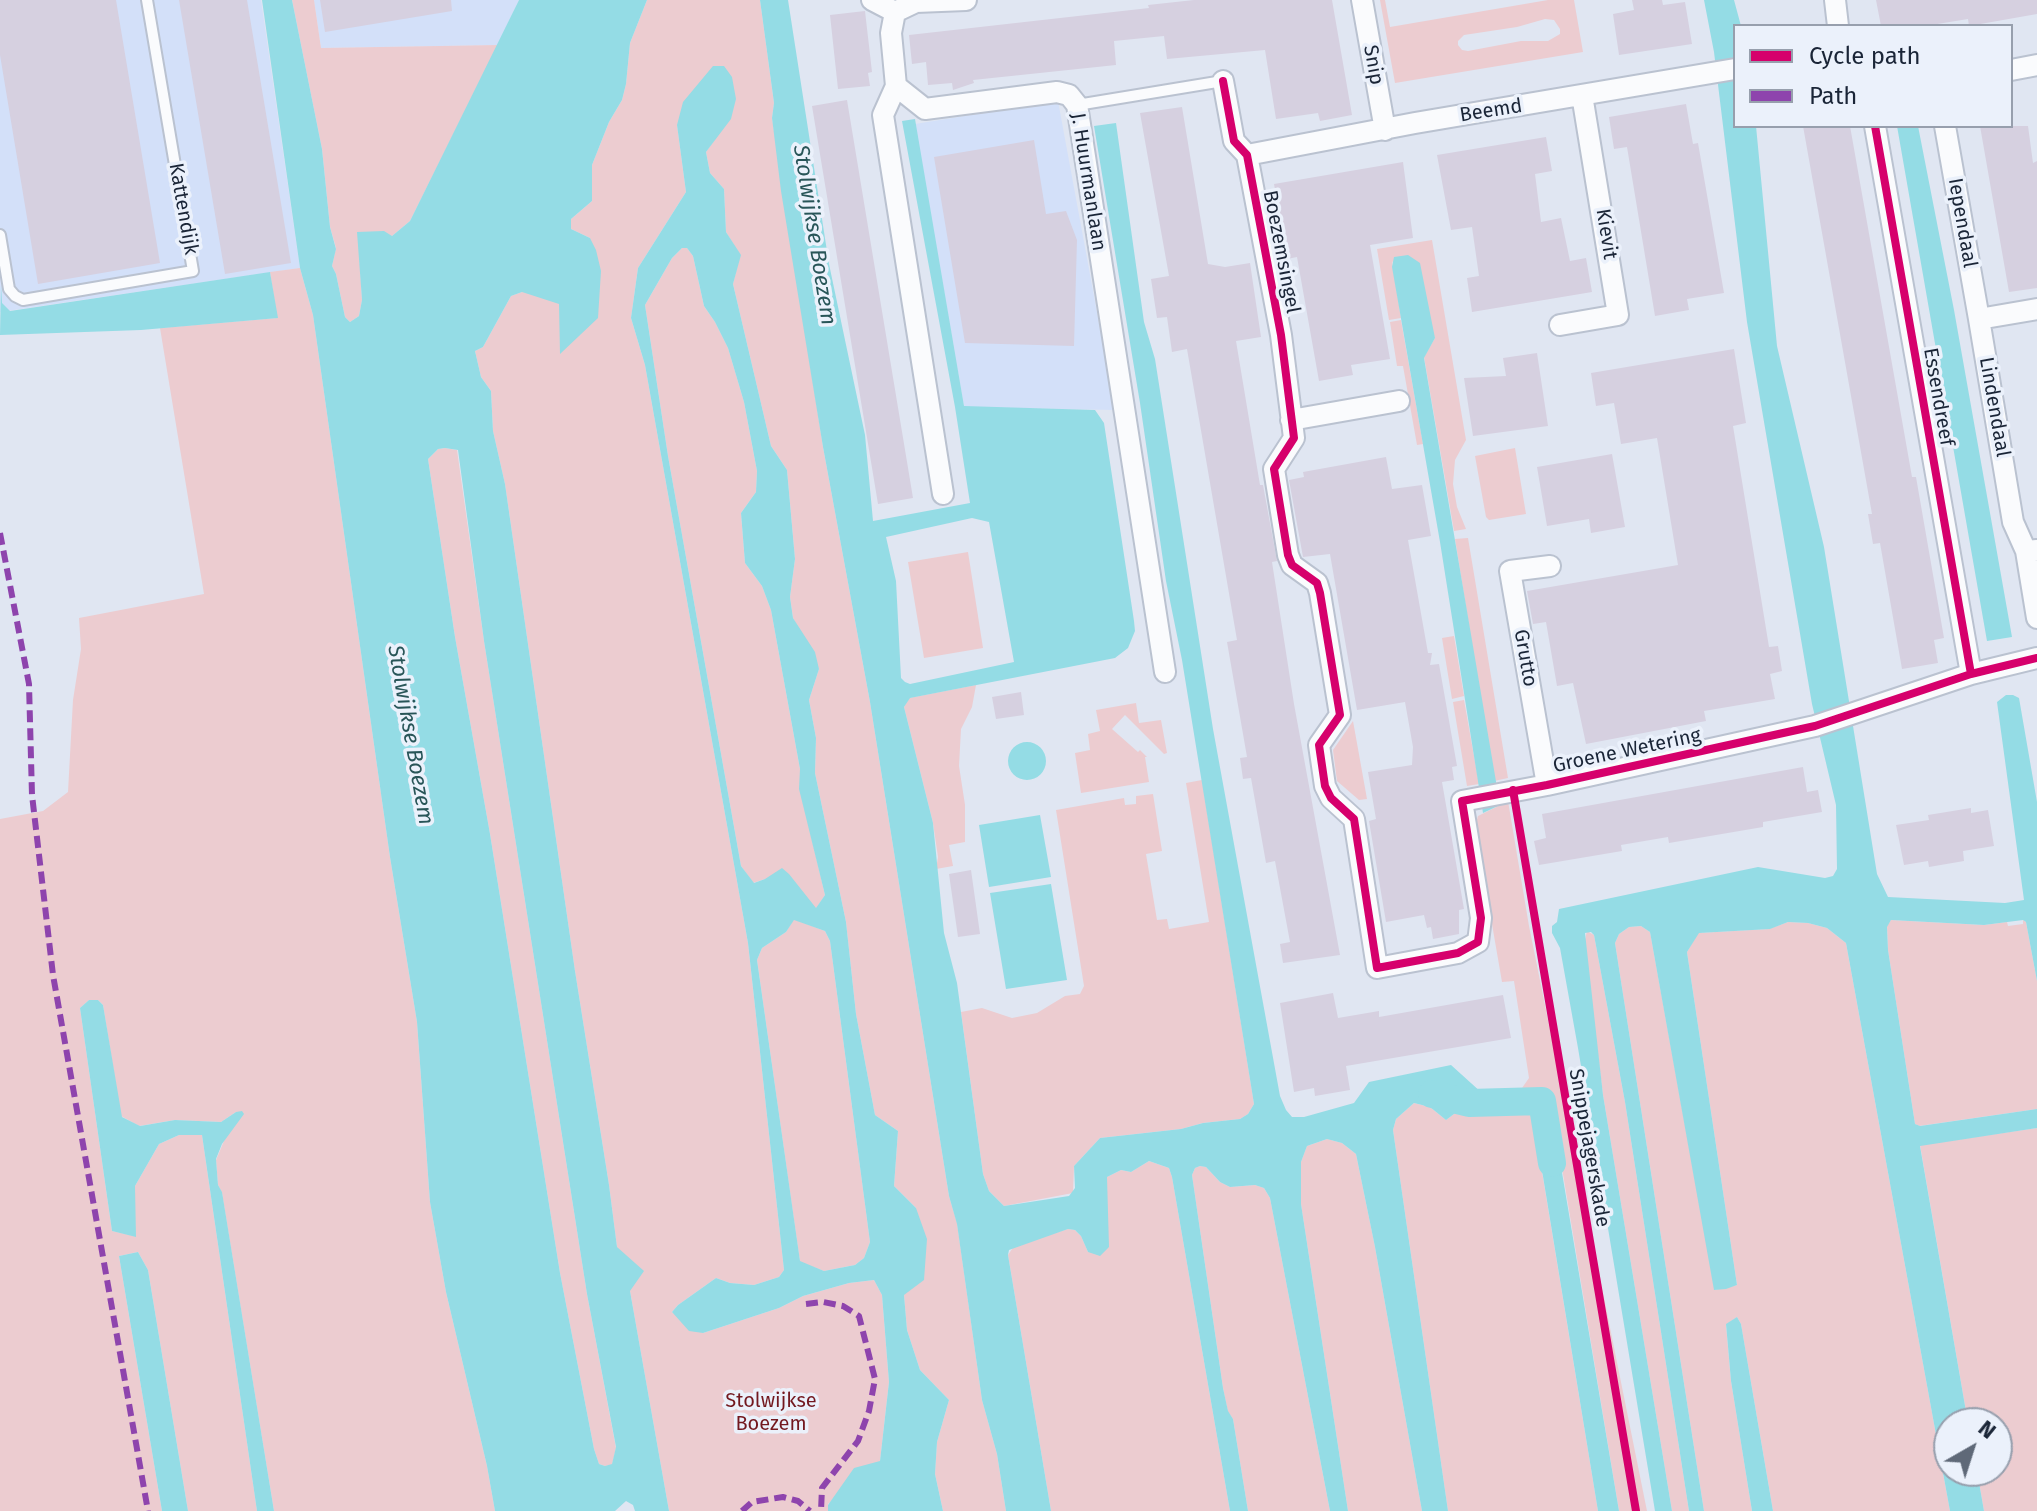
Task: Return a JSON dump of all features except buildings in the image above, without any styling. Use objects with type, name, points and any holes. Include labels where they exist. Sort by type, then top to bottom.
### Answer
[{"type":"street","points":[[872,0],[895,12]]},
{"type":"street","points":[[895,12],[916,2],[966,0]]},
{"type":"street","name":"Snip","points":[[1362,0],[1385,130]]},
{"type":"street","points":[[1835,0],[1838,24]]},
{"type":"street","points":[[895,12],[891,33],[896,86],[883,115],[943,494]]},
{"type":"street","points":[[2013,70],[2037,65]]},
{"type":"street","name":"Beemd","points":[[1247,155],[1733,69]]},
{"type":"street","name":"Boezemsingel","points":[[1223,81],[1234,141],[1247,155],[1281,335],[1294,438],[1274,469],[1288,555],[1292,565],[1317,583],[1340,715],[1319,745],[1325,786],[1331,798],[1354,819],[1377,968]]},
{"type":"street","name":"J. Huurmanlaan","points":[[896,86],[925,109],[1057,92],[1069,95],[1077,105],[1165,672]]},
{"type":"street","name":"Kievit","points":[[1560,325],[1618,315],[1582,95]]},
{"type":"street","name":"Essendreef","points":[[1875,128],[1971,674]]},
{"type":"street","name":"Iependaal","points":[[1945,128],[1979,319]]},
{"type":"street","points":[[1979,319],[2037,309]]},
{"type":"street","name":"Lindendaal","points":[[1979,319],[2013,522],[2031,551],[2037,618]]},
{"type":"street","points":[[1291,420],[1399,401]]},
{"type":"street","name":"Grutto","points":[[1547,785],[1510,571],[1550,566]]},
{"type":"street","name":"Groene Wetering","points":[[1377,968],[1458,953],[1478,942],[1481,918],[1462,801],[1815,726],[1971,674],[2037,658]]},
{"type":"lane","name":"Kattendijk","points":[[0,235],[9,289],[23,300],[193,271],[147,0]]},
{"type":"lane","points":[[1077,105],[1223,81]]},
{"type":"shaded area","points":[[0,0],[261,0],[300,268],[0,312]]},
{"type":"shaded area","points":[[314,0],[519,0],[498,45],[321,48]]},
{"type":"shaded area","points":[[1058,101],[1115,410],[964,407],[915,124]]},
{"type":"green space","points":[[292,0],[314,0],[321,48],[498,45],[410,221],[392,236],[358,232],[362,300],[359,316],[350,322],[345,317],[332,266],[336,248],[330,227],[322,149]]},
{"type":"green space","name":"Stolwijkse Boezem","points":[[647,0],[760,0],[774,103],[772,118],[823,447],[870,702],[949,1196],[957,1223],[982,1400],[997,1454],[1006,1511],[943,1511],[935,1474],[937,1442],[949,1400],[920,1370],[907,1330],[904,1295],[916,1208],[894,1186],[898,1131],[875,1115],[856,1014],[846,922],[815,773],[816,738],[809,700],[819,669],[793,618],[790,597],[795,559],[787,470],[771,446],[733,284],[740,255],[726,232],[724,189],[710,173],[706,152],[715,139],[677,125],[686,192],[638,268],[631,318],[645,365],[748,943],[784,1270],[779,1277],[754,1285],[716,1278],[672,1312],[703,1333],[779,1308],[803,1296],[849,1283],[874,1280],[882,1295],[889,1382],[880,1461],[828,1504],[828,1511],[669,1511],[630,1291],[617,1247],[505,484],[493,431],[491,391],[481,377],[475,351],[483,347],[511,296],[522,292],[590,238],[571,229],[571,219],[592,201],[592,165],[609,122],[622,100],[630,43]]},
{"type":"green space","points":[[1380,0],[1385,0],[1390,27],[1548,0],[1574,0],[1583,52],[1395,83]],"holes":[[[1545,19],[1554,20],[1560,34],[1548,41],[1521,41],[1468,51],[1458,45],[1464,35],[1517,27]]]},
{"type":"green space","points":[[1432,240],[1466,440],[1455,460],[1453,484],[1457,507],[1466,529],[1454,531],[1424,357],[1435,338],[1392,261],[1401,318],[1389,320],[1377,249]]},
{"type":"green space","points":[[682,248],[687,248],[693,256],[704,306],[728,348],[744,402],[757,471],[756,492],[741,513],[745,563],[762,586],[771,610],[800,769],[800,789],[825,895],[816,909],[809,902],[765,879],[753,883],[741,866],[668,456],[645,305],[672,258]]},
{"type":"green space","points":[[300,268],[313,315],[390,857],[417,1022],[430,1202],[446,1292],[495,1511],[274,1511],[222,1193],[218,1185],[216,1160],[236,1112],[221,1122],[175,1120],[139,1126],[121,1116],[103,1005],[98,1000],[89,1000],[80,1008],[112,1231],[135,1236],[135,1186],[159,1144],[179,1135],[202,1135],[257,1511],[188,1511],[148,1270],[138,1252],[119,1256],[162,1511],[0,1511],[0,819],[43,811],[68,792],[73,700],[81,649],[79,618],[204,594],[160,328],[277,318],[270,272]]},
{"type":"green space","points":[[1401,320],[1423,444],[1417,445],[1403,366],[1397,366],[1390,322]]},
{"type":"green space","points":[[1515,448],[1526,514],[1489,520],[1475,456]]},
{"type":"green space","points":[[438,449],[457,450],[587,1294],[616,1448],[612,1465],[599,1464],[594,1449],[560,1273],[490,834],[455,637],[428,459]]},
{"type":"green space","points":[[1468,538],[1508,778],[1494,781],[1455,539]]},
{"type":"green space","points":[[968,552],[983,648],[924,658],[908,562]]},
{"type":"green space","points":[[1454,636],[1464,696],[1452,699],[1442,638]]},
{"type":"green space","points":[[976,685],[972,707],[961,729],[959,766],[965,805],[965,842],[949,845],[953,866],[936,869],[938,857],[933,823],[904,707],[909,698]]},
{"type":"green space","points":[[1464,700],[1479,784],[1467,786],[1453,702]]},
{"type":"green space","points":[[1136,703],[1139,723],[1161,720],[1167,753],[1164,754],[1125,715],[1112,729],[1147,757],[1149,782],[1081,793],[1075,753],[1090,750],[1088,734],[1100,731],[1096,710]]},
{"type":"green space","points":[[1353,721],[1367,799],[1359,800],[1337,781],[1333,750]]},
{"type":"green space","points":[[1202,780],[1254,1104],[1248,1114],[1240,1119],[1100,1138],[1074,1166],[1073,1193],[1004,1206],[989,1191],[983,1174],[961,1012],[982,1008],[1012,1018],[1037,1013],[1065,996],[1080,994],[1084,986],[1056,810],[1124,798],[1125,805],[1136,804],[1136,796],[1153,794],[1162,851],[1146,854],[1157,920],[1167,919],[1169,929],[1209,922],[1186,783]]},
{"type":"green space","points":[[1508,801],[1529,926],[1647,1511],[1619,1511],[1555,1126],[1535,1129],[1598,1511],[1448,1511],[1393,1130],[1396,1119],[1414,1103],[1430,1107],[1446,1120],[1482,1093],[1522,1088],[1529,1078],[1514,981],[1502,982],[1475,826],[1478,816]]},
{"type":"green space","points":[[794,919],[825,931],[830,941],[870,1242],[864,1258],[855,1265],[824,1271],[800,1262],[757,960],[762,948],[786,932]]},
{"type":"green space","points":[[1891,920],[1984,925],[2007,922],[2008,926],[2023,924],[2023,920],[2026,922],[2037,981],[2037,1109],[1919,1126],[1915,1124],[1888,950],[1887,926]]},
{"type":"green space","points":[[1788,922],[1808,923],[1827,928],[1846,943],[1933,1418],[1933,1487],[1946,1487],[1950,1511],[1773,1511],[1741,1324],[1737,1317],[1726,1325],[1731,1381],[1752,1511],[1704,1511],[1615,943],[1619,934],[1629,927],[1641,926],[1650,932],[1715,1290],[1737,1285],[1687,952],[1698,933],[1769,929]]},
{"type":"green space","points":[[1587,931],[1594,935],[1625,1102],[1689,1511],[1672,1511],[1603,1095],[1584,944]]},
{"type":"green space","points":[[2037,1128],[2037,1511],[1984,1511],[1980,1487],[2013,1487],[2013,1407],[1965,1407],[1920,1145]]},
{"type":"green space","points":[[1327,1139],[1342,1143],[1356,1154],[1422,1511],[1348,1511],[1301,1204],[1301,1162],[1307,1146]]},
{"type":"green space","points":[[1149,1161],[1169,1168],[1172,1177],[1230,1511],[1051,1511],[1008,1255],[1014,1246],[1068,1229],[1075,1230],[1081,1236],[1088,1252],[1107,1177],[1121,1170],[1131,1172]]},
{"type":"green space","points":[[1206,1167],[1220,1182],[1230,1187],[1255,1185],[1264,1188],[1270,1198],[1330,1511],[1248,1511],[1233,1419],[1228,1412],[1223,1388],[1192,1175],[1195,1168]]},
{"type":"water","name":"Stolwijkse Boezem","points":[[262,0],[292,0],[322,149],[330,227],[336,249],[332,266],[345,317],[350,322],[359,316],[362,300],[357,232],[384,231],[392,236],[410,221],[519,0],[647,0],[630,43],[622,100],[609,122],[592,165],[592,201],[571,219],[571,229],[590,238],[596,250],[601,271],[598,318],[560,354],[559,304],[522,292],[511,296],[483,347],[475,351],[481,377],[491,391],[493,431],[505,484],[617,1247],[644,1271],[630,1291],[669,1511],[635,1511],[633,1505],[626,1501],[615,1511],[495,1511],[446,1292],[430,1202],[417,1022],[390,857],[313,315],[300,268]],"holes":[[[438,449],[458,450],[484,641],[587,1294],[616,1447],[612,1464],[605,1466],[599,1464],[594,1449],[560,1273],[428,459]]]},
{"type":"water","name":"Stolwijkse Boezem","points":[[760,0],[788,0],[829,264],[865,435],[873,521],[970,503],[902,121],[915,119],[964,406],[1095,410],[1104,423],[1134,621],[1135,631],[1128,648],[1115,658],[910,698],[904,707],[933,823],[944,933],[957,983],[983,1174],[989,1191],[1004,1206],[1069,1196],[1075,1188],[1074,1166],[1100,1138],[1240,1119],[1248,1114],[1254,1104],[1182,660],[1166,581],[1094,126],[1116,123],[1144,322],[1155,359],[1213,729],[1280,1096],[1292,1117],[1304,1117],[1354,1103],[1369,1082],[1451,1065],[1482,1093],[1446,1120],[1430,1107],[1414,1103],[1396,1119],[1393,1130],[1448,1511],[1422,1511],[1356,1154],[1342,1143],[1327,1139],[1307,1146],[1301,1162],[1301,1204],[1348,1511],[1330,1511],[1270,1198],[1264,1188],[1255,1185],[1230,1187],[1220,1182],[1206,1167],[1200,1166],[1195,1168],[1192,1175],[1223,1388],[1233,1419],[1248,1511],[1230,1511],[1172,1177],[1169,1168],[1149,1161],[1131,1172],[1121,1170],[1107,1177],[1109,1247],[1100,1256],[1088,1252],[1081,1236],[1075,1230],[1068,1229],[1009,1250],[1051,1511],[1006,1511],[997,1454],[982,1400],[957,1224],[949,1196],[870,702],[823,447],[781,191],[772,118],[774,103]],"holes":[[[972,518],[989,522],[1014,662],[910,684],[905,682],[901,678],[896,581],[886,537]]]},
{"type":"water","points":[[1704,0],[1734,0],[1740,24],[1733,24],[1733,128],[1756,128],[1777,346],[1824,547],[1877,874],[1888,897],[2005,903],[2024,900],[1997,702],[2006,695],[2019,698],[2037,802],[2037,981],[2026,922],[2023,920],[1984,925],[1891,920],[1887,927],[1888,950],[1915,1124],[1920,1126],[2037,1109],[2037,1128],[1920,1146],[1965,1407],[1933,1407],[1933,1418],[1846,943],[1827,928],[1788,922],[1770,929],[1699,933],[1687,952],[1737,1285],[1714,1290],[1650,932],[1641,926],[1629,927],[1619,934],[1615,943],[1704,1511],[1689,1511],[1625,1102],[1594,935],[1585,933],[1603,1095],[1672,1511],[1655,1511],[1578,1048],[1560,948],[1552,926],[1557,922],[1559,909],[1758,867],[1825,878],[1833,876],[1837,869],[1836,805],[1812,704],[1747,322],[1714,52]]},
{"type":"water","points":[[713,66],[724,66],[732,77],[736,99],[731,119],[706,152],[710,173],[724,189],[726,232],[741,255],[733,284],[771,446],[787,470],[795,559],[790,597],[793,618],[815,652],[819,669],[809,700],[816,738],[815,773],[846,922],[856,1014],[875,1115],[898,1131],[894,1186],[916,1208],[927,1239],[924,1280],[904,1295],[907,1330],[920,1370],[949,1400],[937,1442],[935,1474],[943,1511],[828,1511],[828,1505],[854,1468],[880,1461],[889,1382],[882,1295],[874,1280],[849,1283],[803,1296],[779,1308],[703,1333],[689,1331],[672,1312],[716,1278],[754,1285],[779,1277],[784,1270],[748,943],[645,365],[631,318],[638,268],[686,192],[677,125],[683,102]],"holes":[[[682,248],[687,248],[693,256],[704,306],[728,348],[744,402],[757,471],[756,492],[741,513],[745,563],[762,586],[771,610],[800,769],[799,789],[825,895],[816,908],[782,868],[754,883],[741,866],[668,456],[645,305],[672,258]],[[794,920],[825,931],[830,941],[870,1242],[864,1258],[855,1265],[824,1271],[800,1261],[757,960],[762,948],[786,932]]]},
{"type":"water","points":[[1897,128],[1918,128],[2012,637],[1987,641]]},
{"type":"water","points":[[1408,255],[1420,263],[1435,338],[1424,358],[1500,805],[1483,813],[1392,267],[1394,257]]},
{"type":"water","points":[[270,272],[278,318],[141,330],[0,335],[1,285],[2,303],[10,311]]},
{"type":"water","points":[[1027,742],[1041,747],[1046,761],[1041,775],[1027,780],[1013,775],[1008,761],[1013,747]]},
{"type":"water","points":[[1040,815],[1051,877],[989,887],[979,825]]},
{"type":"water","points":[[1051,884],[1067,980],[1006,989],[990,893]]},
{"type":"water","points":[[89,1000],[98,1000],[103,1005],[122,1117],[140,1126],[175,1120],[221,1122],[236,1112],[242,1111],[244,1114],[222,1144],[216,1159],[274,1511],[257,1511],[202,1135],[179,1135],[159,1144],[135,1186],[136,1237],[112,1231],[80,1008]]},
{"type":"water","points":[[1554,1125],[1619,1511],[1598,1511],[1535,1128]]},
{"type":"water","points":[[138,1252],[148,1270],[188,1511],[162,1511],[119,1256]]},
{"type":"water","points":[[1737,1317],[1741,1324],[1773,1511],[1752,1511],[1731,1381],[1726,1324]]},
{"type":"water","points":[[1946,1487],[1980,1487],[1984,1511],[1950,1511]]},
{"type":"waterway","points":[[1432,1094],[1469,1103],[1542,1101],[1552,1163]]},
{"type":"marked path","points":[[0,533],[29,684],[32,795],[53,975],[148,1511]]},
{"type":"marked path","points":[[806,1304],[823,1302],[843,1306],[859,1316],[875,1379],[869,1411],[858,1441],[822,1488],[821,1511]]},
{"type":"marked path","points":[[742,1511],[752,1502],[783,1497],[798,1501],[810,1511]]},
{"type":"cycle path","points":[[1223,81],[1234,141],[1247,155],[1281,335],[1294,438],[1274,469],[1288,555],[1292,565],[1317,583],[1340,715],[1319,745],[1325,786],[1331,798],[1354,819],[1377,968],[1458,953],[1478,942],[1481,918],[1462,801],[1815,726],[1971,674],[2037,658]]},
{"type":"cycle path","points":[[1875,128],[1971,674]]},
{"type":"cycle path","name":"Snippejagerskade","points":[[1513,790],[1636,1511]]}]
